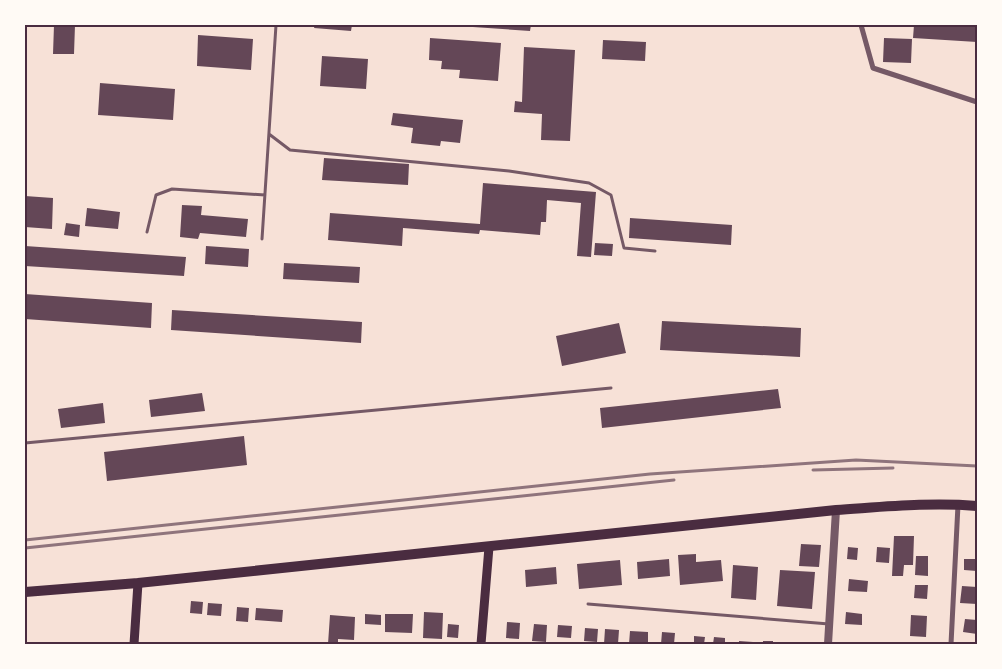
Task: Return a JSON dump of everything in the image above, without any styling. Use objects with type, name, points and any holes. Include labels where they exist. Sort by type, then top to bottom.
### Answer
[{"type":"highway","points":[[25,592],[489,547],[836,510],[892,506],[977,506]]},
{"type":"main road","points":[[481,644],[489,547]]},
{"type":"main road","points":[[134,644],[138,582]]},
{"type":"street","points":[[861,25],[873,68],[977,102]]},
{"type":"street","points":[[951,644],[958,505]]},
{"type":"street","points":[[828,644],[836,510]]},
{"type":"lane","points":[[262,239],[276,25]]},
{"type":"lane","points":[[269,134],[290,150],[509,171],[589,183],[611,195],[624,248],[655,252]]},
{"type":"lane","points":[[147,232],[156,195],[172,189],[265,195]]},
{"type":"lane","points":[[25,443],[611,388]]},
{"type":"lane","points":[[588,604],[830,624]]},
{"type":"building","points":[[54,25],[75,25],[74,54],[53,54]]},
{"type":"building","points":[[315,25],[352,25],[351,31],[314,28]]},
{"type":"building","points":[[458,25],[531,25],[530,31]]},
{"type":"building","points":[[914,25],[977,25],[977,42],[913,38]]},
{"type":"building","points":[[198,35],[253,39],[251,70],[197,66]]},
{"type":"building","points":[[430,38],[501,43],[498,81],[459,78],[460,70],[441,69],[442,61],[429,60]]},
{"type":"building","points":[[884,38],[912,39],[911,63],[883,62]]},
{"type":"building","points":[[603,40],[646,42],[645,61],[602,59]]},
{"type":"building","points":[[524,47],[575,50],[570,141],[541,140],[542,114],[514,112],[515,101],[522,102]]},
{"type":"building","points":[[322,56],[368,59],[366,89],[320,86]]},
{"type":"building","points":[[100,83],[175,89],[173,120],[98,115]]},
{"type":"building","points":[[393,113],[463,120],[460,143],[441,141],[440,146],[411,143],[413,128],[391,125]]},
{"type":"building","points":[[324,158],[409,164],[408,185],[322,180]]},
{"type":"building","points":[[483,183],[596,192],[591,257],[577,256],[581,203],[547,200],[546,222],[541,222],[540,235],[480,230],[479,234],[403,228],[402,246],[328,240],[330,213],[480,224]]},
{"type":"building","points":[[25,196],[53,198],[52,229],[25,227]]},
{"type":"building","points":[[182,205],[202,206],[201,215],[248,219],[246,237],[200,233],[198,239],[180,237]]},
{"type":"building","points":[[87,208],[120,212],[118,229],[85,226]]},
{"type":"building","points":[[630,218],[732,225],[731,245],[629,238]]},
{"type":"building","points":[[66,223],[80,225],[79,237],[64,235]]},
{"type":"building","points":[[595,243],[613,244],[612,256],[594,255]]},
{"type":"building","points":[[25,246],[186,257],[184,276],[25,266]]},
{"type":"building","points":[[206,246],[249,249],[248,267],[205,264]]},
{"type":"building","points":[[284,263],[360,267],[359,283],[283,279]]},
{"type":"building","points":[[25,294],[152,303],[151,328],[25,319]]},
{"type":"building","points":[[172,310],[362,322],[361,343],[171,330]]},
{"type":"building","points":[[662,321],[801,328],[800,357],[660,350]]},
{"type":"building","points":[[619,323],[626,353],[562,366],[556,336]]},
{"type":"building","points":[[778,389],[781,408],[602,428],[600,408]]},
{"type":"building","points":[[202,393],[205,411],[151,417],[149,400]]},
{"type":"building","points":[[103,403],[105,423],[61,428],[58,409]]},
{"type":"building","points":[[244,436],[247,465],[107,481],[104,452]]},
{"type":"building","points":[[894,536],[914,536],[913,565],[904,565],[903,576],[892,576]]},
{"type":"building","points":[[801,544],[821,545],[819,567],[799,566]]},
{"type":"building","points":[[848,547],[858,548],[857,560],[847,559]]},
{"type":"building","points":[[877,547],[890,548],[889,563],[876,562]]},
{"type":"building","points":[[696,554],[696,562],[721,560],[723,581],[680,585],[678,555]]},
{"type":"building","points":[[916,556],[928,556],[928,576],[915,575]]},
{"type":"building","points":[[669,559],[670,576],[638,579],[637,562]]},
{"type":"building","points":[[964,559],[977,559],[977,571],[964,570]]},
{"type":"building","points":[[620,560],[622,585],[579,589],[577,564]]},
{"type":"building","points":[[733,565],[758,567],[756,600],[731,598]]},
{"type":"building","points":[[556,567],[557,584],[526,587],[525,570]]},
{"type":"building","points":[[780,570],[815,572],[812,609],[777,606]]},
{"type":"building","points":[[849,579],[868,581],[867,592],[848,591]]},
{"type":"building","points":[[915,585],[928,585],[927,599],[914,598]]},
{"type":"building","points":[[962,586],[977,587],[977,604],[960,603]]},
{"type":"building","points":[[191,601],[203,602],[202,614],[190,613]]},
{"type":"building","points":[[208,603],[222,604],[221,616],[207,615]]},
{"type":"building","points":[[237,607],[249,608],[248,622],[236,621]]},
{"type":"building","points":[[256,608],[283,610],[282,622],[255,620]]},
{"type":"building","points":[[424,612],[443,613],[442,639],[423,638]]},
{"type":"building","points":[[846,612],[862,614],[862,625],[845,624]]},
{"type":"building","points":[[365,614],[381,615],[381,625],[365,624]]},
{"type":"building","points":[[385,614],[413,614],[412,633],[385,632]]},
{"type":"building","points":[[330,615],[355,617],[354,640],[338,639],[338,644],[328,644]]},
{"type":"building","points":[[911,615],[927,616],[926,637],[910,636]]},
{"type":"building","points":[[965,619],[977,620],[977,634],[963,632]]},
{"type":"building","points":[[507,622],[520,623],[519,639],[506,638]]},
{"type":"building","points":[[448,624],[459,625],[458,638],[447,637]]},
{"type":"building","points":[[534,624],[547,625],[546,642],[532,641]]},
{"type":"building","points":[[558,625],[572,626],[571,638],[557,637]]},
{"type":"building","points":[[585,628],[598,629],[597,642],[584,641]]},
{"type":"building","points":[[605,629],[619,630],[618,644],[604,644]]},
{"type":"building","points":[[630,631],[648,632],[648,644],[629,644]]},
{"type":"building","points":[[662,632],[675,633],[674,644],[661,644]]},
{"type":"building","points":[[694,636],[705,637],[704,644],[694,644]]},
{"type":"building","points":[[714,637],[725,638],[725,644],[713,644]]},
{"type":"building","points":[[739,641],[753,642],[753,644],[739,644]]},
{"type":"building","points":[[763,641],[773,641],[773,644],[763,644]]},
{"type":"railway","points":[[25,540],[650,474],[856,460],[977,466]]},
{"type":"railway","points":[[813,470],[893,468]]},
{"type":"railway","points":[[25,548],[674,480]]}]
